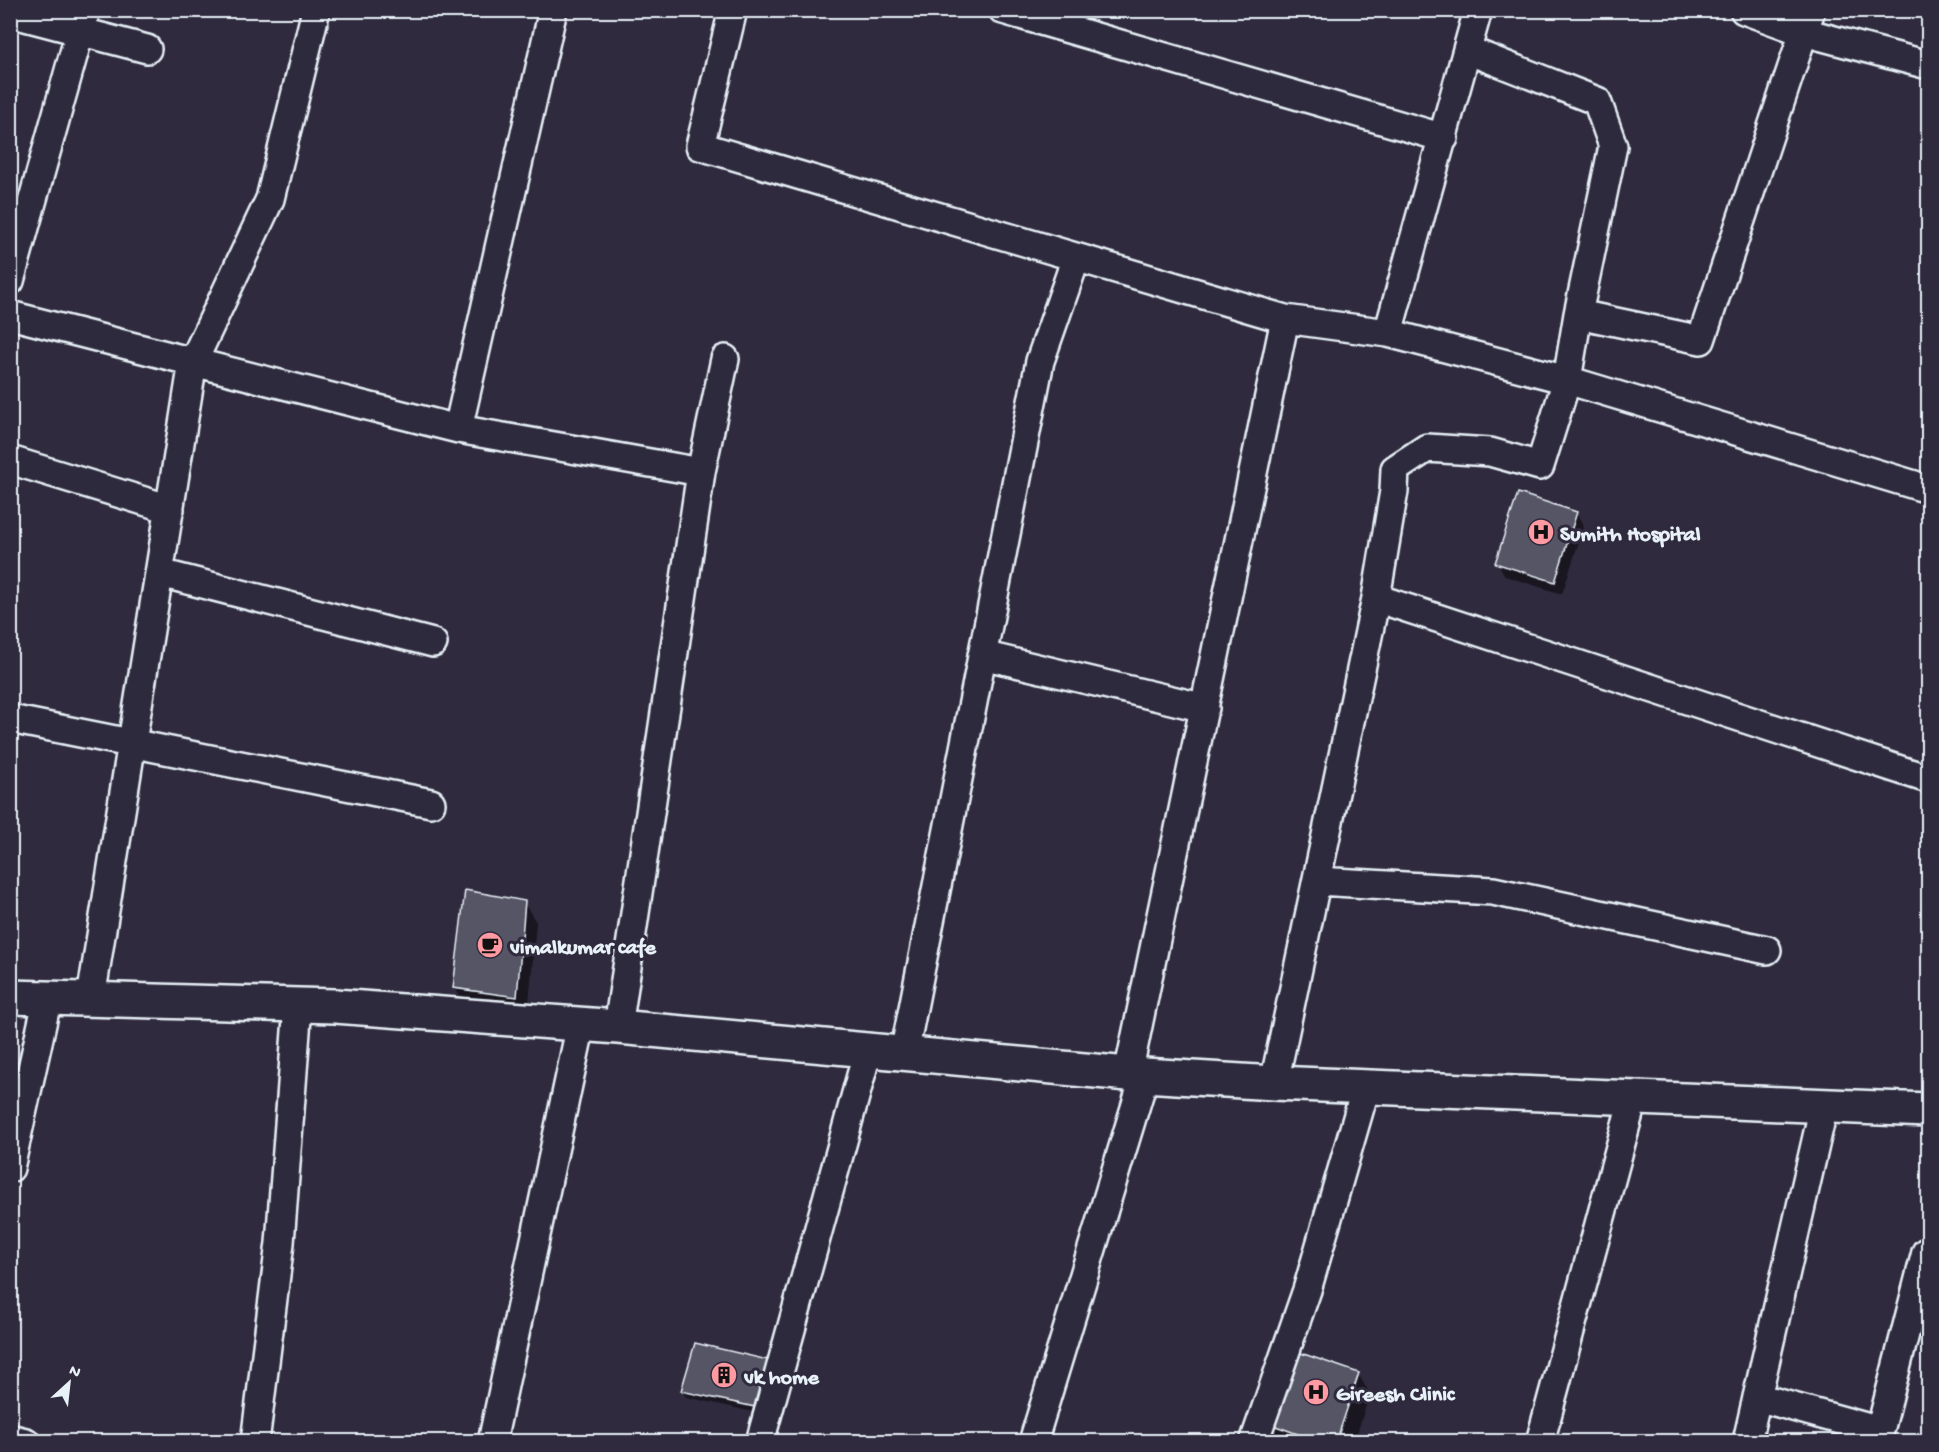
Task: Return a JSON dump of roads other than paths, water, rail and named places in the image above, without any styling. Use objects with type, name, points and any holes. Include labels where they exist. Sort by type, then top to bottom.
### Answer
[{"type":"main road","points":[[10,997],[298,1005],[581,1024],[1137,1074],[1274,1083],[1929,1110]]},
{"type":"street","points":[[91,998],[193,362],[270,199],[316,10]]},
{"type":"street","points":[[458,429],[554,10]]},
{"type":"street","points":[[732,10],[700,146],[1285,320],[1388,333],[1567,380],[1929,489]]},
{"type":"street","points":[[1003,10],[1444,138]]},
{"type":"street","points":[[1388,333],[1478,10]]},
{"type":"street","points":[[1744,10],[1807,21],[1929,65]]},
{"type":"street","points":[[10,14],[83,22],[147,49]]},
{"type":"street","points":[[1578,314],[1701,340],[1807,21]]},
{"type":"street","points":[[10,281],[83,22]]},
{"type":"street","points":[[1274,1083],[1376,598],[1394,491],[1395,469],[1426,448],[1490,452],[1540,466],[1567,380],[1578,314],[1613,146],[1597,101],[1467,50]]},
{"type":"street","points":[[904,1054],[1040,361],[1077,258]]},
{"type":"street","points":[[10,315],[458,429],[701,472]]},
{"type":"street","points":[[1034,1442],[1137,1074],[1205,708],[1285,320]]},
{"type":"street","points":[[618,1027],[701,472],[725,359]]},
{"type":"street","points":[[10,460],[170,509]]},
{"type":"street","points":[[160,573],[433,643]]},
{"type":"street","points":[[1376,598],[1929,779]]},
{"type":"street","points":[[982,655],[1205,708]]},
{"type":"street","points":[[10,719],[431,803]]},
{"type":"street","points":[[1317,881],[1493,891],[1767,950]]},
{"type":"street","points":[[10,1168],[48,997]]},
{"type":"street","points":[[255,1442],[279,1243],[298,1005]]},
{"type":"street","points":[[492,1442],[581,1024]]},
{"type":"street","points":[[760,1442],[868,1050]]},
{"type":"street","points":[[1254,1442],[1307,1290],[1366,1087]]},
{"type":"street","points":[[1540,1442],[1582,1296],[1633,1099]]},
{"type":"street","points":[[1747,1441],[1824,1106]]},
{"type":"street","points":[[1757,1397],[1880,1431],[1926,1252]]},
{"type":"street","points":[[10,1438],[26,1442]]},
{"type":"place","name":"Sumith Hospital","points":[[1541,532]]},
{"type":"place","name":"vimalkumar cafe","points":[[490,945]]},
{"type":"place","name":"vk home","points":[[724,1375]]},
{"type":"place","name":"Gireesh Clinic","points":[[1316,1392]]}]
